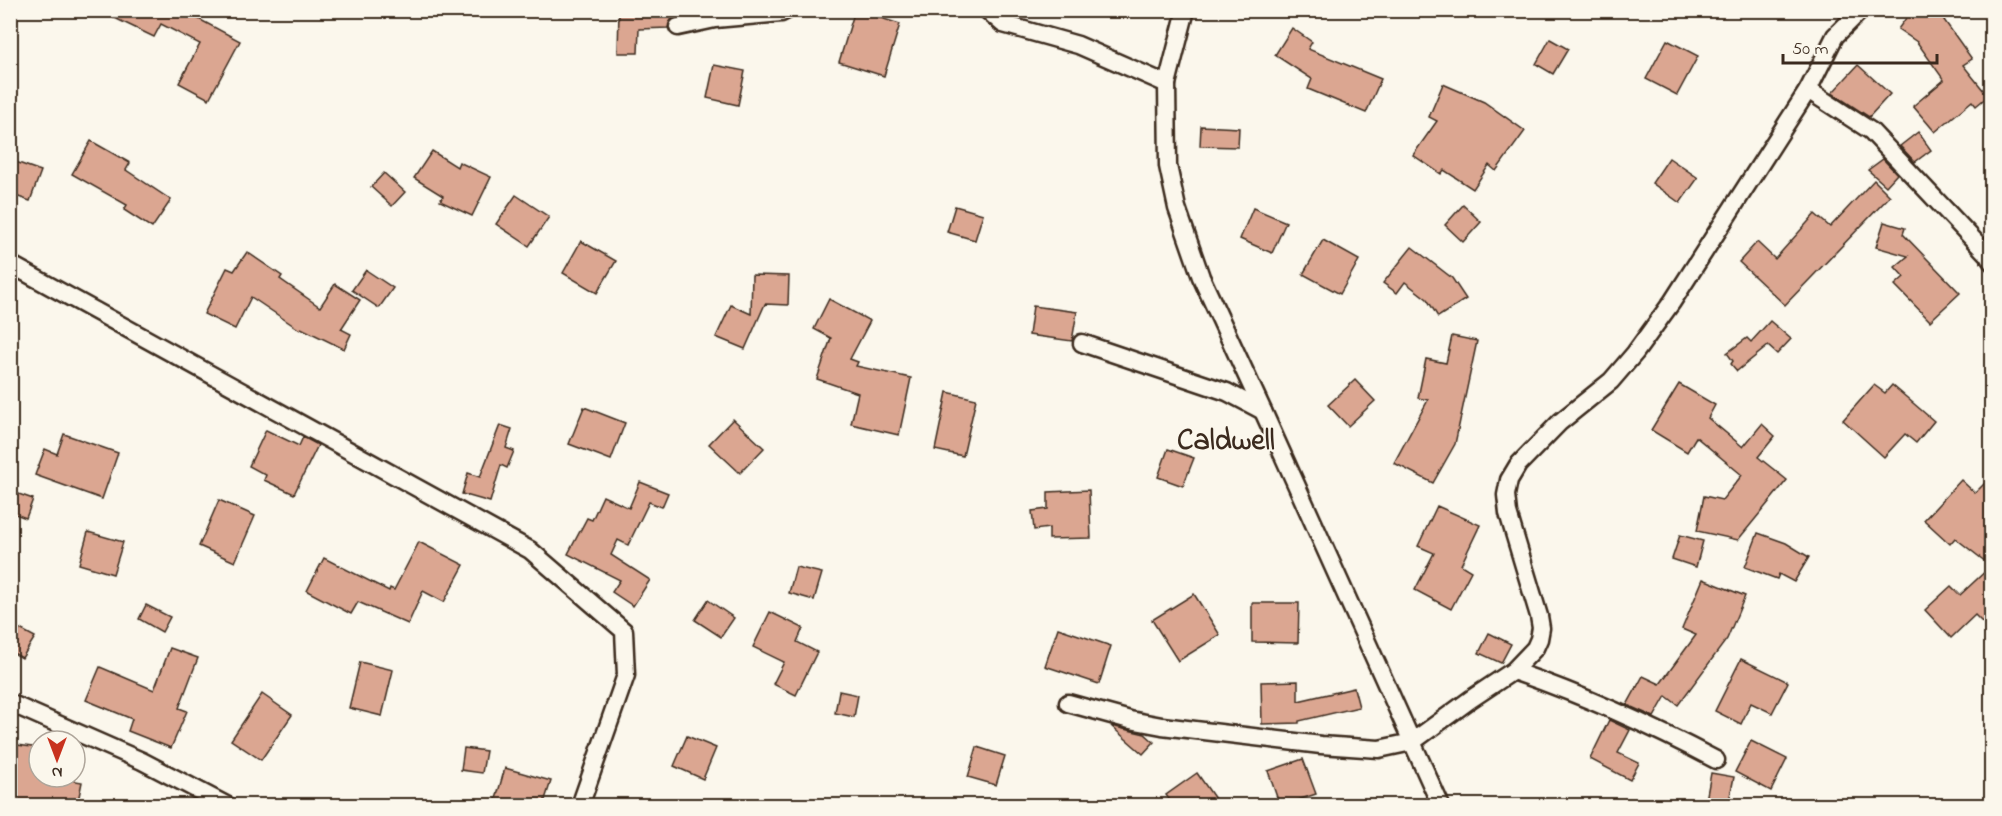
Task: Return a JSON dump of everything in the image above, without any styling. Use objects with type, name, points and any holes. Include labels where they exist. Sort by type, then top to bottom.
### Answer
[{"type":"street","points":[[678,27],[715,19],[781,13],[787,10]]},
{"type":"street","points":[[987,10],[1003,24],[1078,45],[1167,84]]},
{"type":"street","points":[[1186,10],[1167,84],[1168,166],[1177,208],[1201,277],[1441,806]]},
{"type":"street","points":[[1068,703],[1162,726],[1320,745],[1379,749],[1412,742],[1513,671],[1535,648],[1541,628],[1508,513],[1506,495],[1509,480],[1518,465],[1560,422],[1611,381],[1628,363],[1672,302],[1808,90],[1835,36],[1861,10]]},
{"type":"street","points":[[1808,90],[1871,131],[1992,262]]},
{"type":"street","points":[[10,264],[530,550],[624,631],[626,675],[580,806]]},
{"type":"street","points":[[1082,343],[1227,392],[1263,411]]},
{"type":"street","points":[[1513,671],[1570,690],[1610,707],[1716,760]]},
{"type":"street","points":[[10,703],[142,761],[228,806]]},
{"type":"building","points":[[98,10],[182,10],[240,41],[209,99],[179,83],[200,44],[161,24],[154,37]]},
{"type":"building","points":[[675,10],[675,17],[668,28],[639,29],[638,53],[618,53],[619,11]]},
{"type":"building","points":[[855,10],[900,24],[884,76],[839,62]]},
{"type":"building","points":[[1912,10],[1951,10],[1944,20],[1972,59],[1963,65],[1988,96],[1976,106],[1972,101],[1935,132],[1913,106],[1944,80],[1917,42],[1898,29]]},
{"type":"building","points":[[1292,28],[1312,42],[1308,49],[1381,79],[1366,113],[1308,89],[1312,79],[1275,55]]},
{"type":"building","points":[[1550,39],[1568,49],[1553,74],[1536,64]]},
{"type":"building","points":[[1667,40],[1698,56],[1677,95],[1646,79]]},
{"type":"building","points":[[714,65],[745,71],[738,105],[707,98]]},
{"type":"building","points":[[1858,65],[1890,94],[1869,117],[1832,93]]},
{"type":"building","points":[[1443,84],[1484,102],[1525,131],[1496,171],[1489,165],[1473,189],[1444,170],[1441,174],[1413,155],[1437,121],[1429,117]]},
{"type":"building","points":[[1201,126],[1239,128],[1238,147],[1200,146]]},
{"type":"building","points":[[1918,132],[1931,150],[1915,162],[1900,146]]},
{"type":"building","points":[[91,141],[130,163],[126,170],[171,200],[152,228],[124,210],[127,205],[72,174]]},
{"type":"building","points":[[432,151],[457,167],[459,162],[491,177],[472,216],[440,201],[443,196],[414,178]]},
{"type":"building","points":[[1669,158],[1698,178],[1680,203],[1652,183]]},
{"type":"building","points":[[1883,159],[1897,174],[1886,186],[1868,170]]},
{"type":"building","points":[[10,160],[41,171],[30,201],[10,194]]},
{"type":"building","points":[[384,173],[405,192],[392,206],[371,187]]},
{"type":"building","points":[[1874,180],[1890,196],[1785,305],[1739,262],[1757,242],[1775,259],[1815,214],[1830,227]]},
{"type":"building","points":[[516,195],[549,217],[529,246],[496,224]]},
{"type":"building","points":[[1463,205],[1481,222],[1463,242],[1445,225]]},
{"type":"building","points":[[955,206],[983,214],[975,240],[947,232]]},
{"type":"building","points":[[1253,208],[1286,222],[1272,253],[1240,239]]},
{"type":"building","points":[[1884,222],[1905,228],[1903,234],[1960,293],[1930,321],[1895,285],[1904,277],[1895,267],[1908,256],[1876,247]]},
{"type":"building","points":[[1323,240],[1359,260],[1340,294],[1303,274]]},
{"type":"building","points":[[581,241],[616,261],[597,293],[563,273]]},
{"type":"building","points":[[1412,247],[1452,278],[1466,299],[1438,317],[1427,299],[1405,282],[1397,293],[1383,283]]},
{"type":"building","points":[[247,252],[282,276],[280,279],[320,307],[335,284],[360,300],[341,329],[351,334],[344,349],[301,328],[300,330],[251,297],[235,329],[204,314],[227,268],[234,271]]},
{"type":"building","points":[[366,270],[393,288],[379,308],[352,290]]},
{"type":"building","points":[[752,275],[789,276],[788,305],[765,304],[745,349],[716,337],[731,305],[751,314]]},
{"type":"building","points":[[829,299],[870,321],[850,359],[858,362],[856,366],[911,378],[899,435],[851,424],[858,393],[817,379],[831,338],[814,329]]},
{"type":"building","points":[[1033,306],[1077,312],[1072,341],[1029,335]]},
{"type":"building","points":[[1770,321],[1791,339],[1777,354],[1768,346],[1737,371],[1731,364],[1733,361],[1727,353],[1747,338],[1751,342]]},
{"type":"building","points":[[1452,336],[1477,341],[1455,444],[1433,483],[1394,463],[1428,400],[1418,398],[1426,359],[1446,363]]},
{"type":"building","points":[[1355,380],[1375,401],[1348,426],[1328,405]]},
{"type":"building","points":[[1679,384],[1715,405],[1708,418],[1743,447],[1762,424],[1775,436],[1758,457],[1787,480],[1738,540],[1697,531],[1704,496],[1722,500],[1742,475],[1696,437],[1687,452],[1651,430]]},
{"type":"building","points":[[1874,385],[1885,393],[1892,385],[1934,421],[1916,443],[1905,434],[1884,457],[1843,420]]},
{"type":"building","points":[[947,392],[976,399],[963,456],[935,450]]},
{"type":"building","points":[[584,407],[625,423],[611,460],[569,444]]},
{"type":"building","points":[[733,419],[764,448],[740,473],[709,444]]},
{"type":"building","points":[[500,425],[512,429],[506,448],[514,451],[507,468],[501,465],[490,502],[462,494],[468,473],[480,477]]},
{"type":"building","points":[[266,430],[299,446],[303,437],[318,445],[294,494],[264,480],[266,475],[249,466]]},
{"type":"building","points":[[64,434],[118,453],[102,499],[35,475],[45,449],[57,454]]},
{"type":"building","points":[[1168,449],[1194,458],[1183,486],[1158,477]]},
{"type":"building","points":[[1992,476],[1992,632],[1975,615],[1951,638],[1925,610],[1951,586],[1960,595],[1991,566],[1955,538],[1950,544],[1924,520],[1961,480],[1975,493]]},
{"type":"building","points":[[640,482],[668,493],[662,507],[649,502],[628,545],[618,540],[611,555],[650,580],[633,606],[612,592],[620,580],[568,554],[587,518],[592,520],[603,496],[629,508]]},
{"type":"building","points":[[1089,490],[1091,538],[1049,539],[1049,528],[1034,530],[1032,511],[1048,509],[1048,492]]},
{"type":"building","points":[[10,491],[33,499],[26,518],[10,512]]},
{"type":"building","points":[[219,500],[255,516],[235,562],[199,546]]},
{"type":"building","points":[[1437,506],[1480,525],[1461,565],[1471,571],[1451,609],[1415,590],[1434,553],[1418,546]]},
{"type":"building","points":[[88,532],[123,542],[113,574],[79,564]]},
{"type":"building","points":[[1758,533],[1786,543],[1809,557],[1794,582],[1779,574],[1777,579],[1745,567]]},
{"type":"building","points":[[1680,535],[1703,541],[1696,567],[1672,559]]},
{"type":"building","points":[[419,542],[464,565],[444,602],[423,591],[408,624],[358,602],[351,614],[307,591],[324,558],[389,591],[390,588],[394,590]]},
{"type":"building","points":[[796,567],[822,573],[814,600],[789,593]]},
{"type":"building","points":[[1703,579],[1745,596],[1727,639],[1678,705],[1666,696],[1654,717],[1627,705],[1643,676],[1660,684],[1696,635],[1682,629]]},
{"type":"building","points":[[1194,594],[1220,635],[1178,661],[1152,620]]},
{"type":"building","points":[[708,600],[734,618],[721,637],[695,620]]},
{"type":"building","points":[[1252,603],[1299,603],[1298,643],[1252,642]]},
{"type":"building","points":[[146,605],[170,617],[162,632],[139,619]]},
{"type":"building","points":[[770,612],[803,628],[797,642],[817,652],[796,695],[773,684],[784,662],[753,647]]},
{"type":"building","points":[[1058,628],[1111,646],[1099,684],[1045,666]]},
{"type":"building","points":[[20,629],[35,637],[22,658],[10,651],[10,645]]},
{"type":"building","points":[[1489,633],[1511,644],[1501,663],[1479,653]]},
{"type":"building","points":[[170,648],[198,658],[179,708],[187,711],[171,748],[128,731],[132,719],[86,700],[100,667],[154,690]]},
{"type":"building","points":[[1741,659],[1788,682],[1772,713],[1751,703],[1741,724],[1715,711]]},
{"type":"building","points":[[360,662],[393,670],[382,716],[349,708]]},
{"type":"building","points":[[1298,681],[1298,701],[1354,688],[1359,707],[1299,721],[1299,723],[1262,724],[1261,682]]},
{"type":"building","points":[[839,691],[858,695],[854,717],[835,713]]},
{"type":"building","points":[[262,694],[292,715],[261,760],[231,740]]},
{"type":"building","points":[[1609,720],[1630,730],[1618,753],[1639,763],[1630,780],[1590,759]]},
{"type":"building","points":[[1111,726],[1145,734],[1154,742],[1143,754]]},
{"type":"building","points":[[687,736],[716,748],[703,779],[674,766]]},
{"type":"building","points":[[1751,741],[1787,759],[1771,791],[1735,772]]},
{"type":"building","points":[[10,744],[27,746],[27,789],[81,789],[77,806],[10,806]]},
{"type":"building","points":[[977,747],[1005,756],[996,785],[968,777]]},
{"type":"building","points":[[464,748],[486,751],[482,773],[461,770]]},
{"type":"building","points":[[1303,759],[1316,794],[1280,806],[1268,771]]},
{"type":"building","points":[[505,768],[551,781],[543,806],[494,806]]},
{"type":"building","points":[[1197,773],[1220,806],[1174,806],[1166,795]]},
{"type":"building","points":[[1711,773],[1734,777],[1728,806],[1705,806]]},
{"type":"district","name":"Caldwell","points":[[1226,442]]}]
